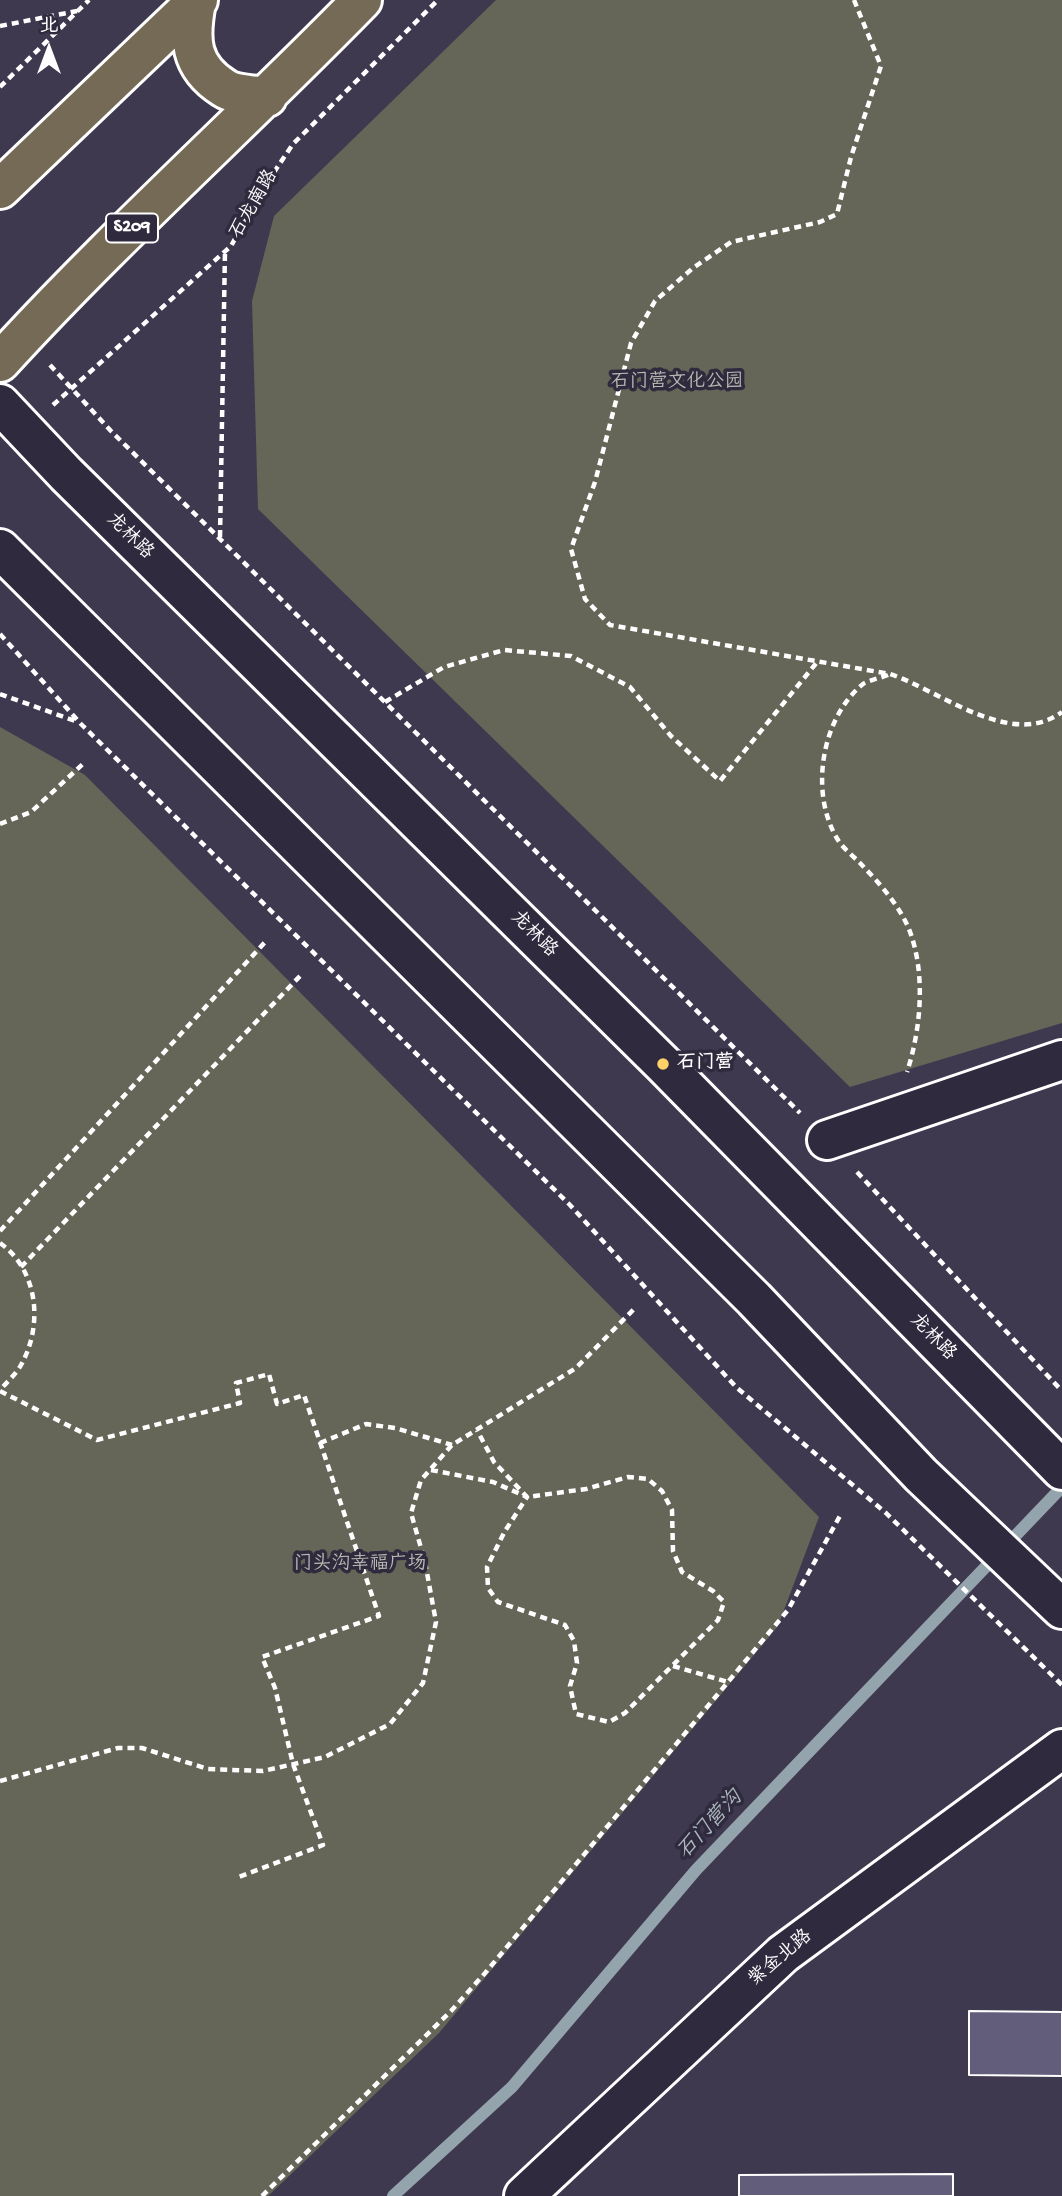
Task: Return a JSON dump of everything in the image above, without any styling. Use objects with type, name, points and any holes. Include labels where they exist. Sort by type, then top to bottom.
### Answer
[{"type":"main road","name":"S209","points":[[11,349],[362,0]]},
{"type":"main road","points":[[197,1],[190,36],[202,68],[225,90],[267,97]]},
{"type":"main road","points":[[0,189],[197,1]]},
{"type":"main road","name":"龙林路","points":[[0,404],[663,1064],[1062,1470]]},
{"type":"main road","points":[[0,549],[754,1299],[920,1475],[1056,1604]]},
{"type":"main road","points":[[827,1140],[1062,1060]]},
{"type":"main road","name":"紫金北路","points":[[524,2196],[783,1954],[1062,1749]]},
{"type":"path","points":[[0,87],[89,0]]},
{"type":"path","name":"石龙南路","points":[[26,431],[231,246],[262,190],[293,144],[438,0]]},
{"type":"path","points":[[854,0],[881,66],[851,157],[837,214],[820,222],[731,242],[693,268],[655,301],[631,342],[595,482],[571,549],[585,599],[610,625],[890,674],[919,684],[950,704],[1010,724],[1040,721],[1062,712]]},
{"type":"path","points":[[0,26],[78,11]]},
{"type":"path","points":[[220,538],[225,251]]},
{"type":"path","points":[[11,349],[72,388],[827,1140],[1062,1391]]},
{"type":"path","points":[[0,634],[81,724],[569,1205],[736,1387],[886,1513],[1062,1685]]},
{"type":"path","points":[[385,702],[444,667],[504,650],[571,656],[629,687],[671,736],[720,782],[818,661]]},
{"type":"path","points":[[890,674],[864,684],[832,724],[824,759],[824,807],[838,840],[891,897],[913,940],[919,989],[916,1045],[905,1077]]},
{"type":"path","points":[[0,694],[81,724]]},
{"type":"path","points":[[0,824],[31,812],[85,762]]},
{"type":"path","points":[[0,1231],[267,940]]},
{"type":"path","points":[[21,1267],[301,975]]},
{"type":"path","points":[[0,1244],[9,1250],[27,1276],[36,1307],[33,1338],[21,1367],[0,1390],[97,1440],[240,1403],[236,1383],[269,1374],[277,1404],[304,1395],[379,1616],[262,1657],[275,1688],[293,1764],[323,1845],[236,1878]]},
{"type":"path","points":[[0,1782],[118,1748],[142,1748],[208,1769],[263,1771],[325,1757],[390,1724],[423,1683],[436,1622],[425,1562],[411,1513],[421,1480],[452,1445],[576,1368],[635,1308]]},
{"type":"path","points":[[320,1443],[366,1424],[396,1428],[452,1445]]},
{"type":"path","points":[[477,1430],[494,1462],[527,1497]]},
{"type":"path","points":[[431,1469],[493,1482],[527,1497],[586,1489],[628,1477],[648,1479],[662,1491],[672,1510],[673,1551],[682,1572],[713,1591],[724,1602],[718,1620],[625,1713],[609,1722],[576,1714],[570,1686],[578,1663],[575,1641],[565,1625],[498,1602],[488,1588],[487,1567],[505,1531],[527,1497]]},
{"type":"path","points":[[262,2196],[442,2019],[486,1972],[788,1611],[841,1514]]},
{"type":"path","points":[[673,1666],[728,1682]]},
{"type":"green space","name":"石门营文化公园","points":[[496,0],[1062,0],[1062,1023],[850,1087],[258,509],[252,301],[274,216]]},
{"type":"green space","name":"门头沟幸福广场","points":[[0,727],[85,775],[819,1517],[778,1626],[439,2033],[268,2196],[0,2196]]},
{"type":"building","points":[[969,2011],[1062,2012],[1062,2076],[969,2075]]},
{"type":"building","points":[[953,2174],[953,2196],[739,2196],[739,2175]]},
{"type":"waterway","name":"石门营沟","points":[[393,2196],[512,2087],[696,1870],[1062,1487]]},
{"type":"place","name":"石门营","points":[[663,1064]]}]
